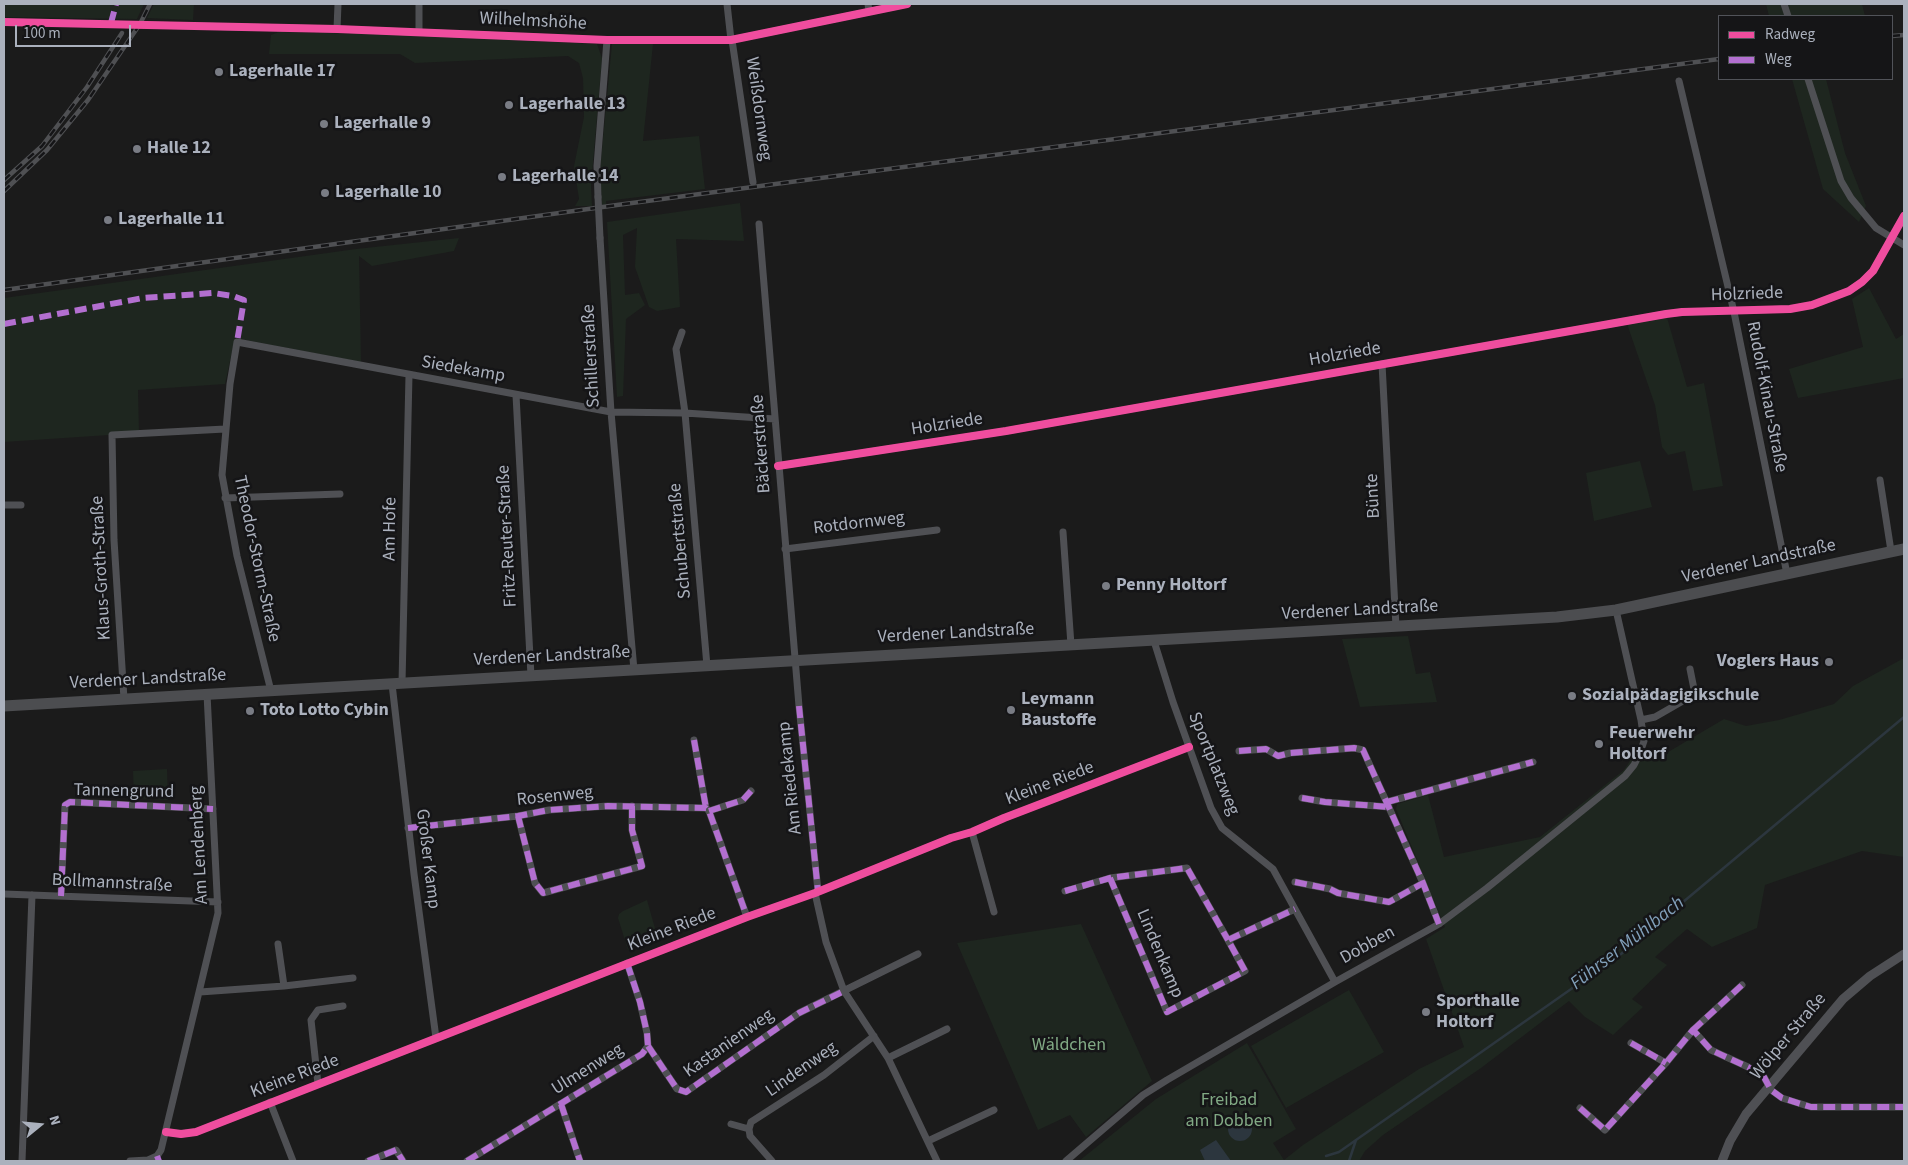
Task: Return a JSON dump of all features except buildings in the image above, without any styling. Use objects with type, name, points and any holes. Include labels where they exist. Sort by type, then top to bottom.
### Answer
[{"type":"main road","name":"Verdener Landstraße","points":[[4,706],[1552,617],[1616,610],[1904,548]]},
{"type":"street","points":[[337,29],[338,4]]},
{"type":"street","points":[[419,4],[419,32]]},
{"type":"street","name":"Weißdornweg","points":[[727,4],[753,182]]},
{"type":"street","name":"Wilhelmshöhe","points":[[4,22],[337,29],[607,40],[732,40],[869,8],[907,4]]},
{"type":"street","name":"Schillerstraße","points":[[607,40],[597,166],[598,197],[611,413],[634,670]]},
{"type":"street","points":[[1808,80],[1841,181],[1864,215],[1876,228],[1904,245]]},
{"type":"street","name":"Rudolf-Kinau-Straße","points":[[1679,81],[1734,312],[1787,574]]},
{"type":"street","name":"Holzriede","points":[[778,466],[1006,431],[1682,312],[1790,309],[1812,305],[1849,291],[1873,271],[1904,216]]},
{"type":"street","name":"Bäckerstraße","points":[[758,224],[796,660]]},
{"type":"street","points":[[682,332],[676,349],[685,413]]},
{"type":"street","name":"Siedekamp","points":[[237,342],[611,413],[685,413],[775,419]]},
{"type":"street","name":"Theodor-Storm-Straße","points":[[237,342],[230,384],[222,476],[237,556],[271,691]]},
{"type":"street","name":"Bünte","points":[[1382,364],[1396,626]]},
{"type":"street","name":"Am Hofe","points":[[397,684],[409,375]]},
{"type":"street","name":"Fritz-Reuter-Straße","points":[[516,394],[531,676]]},
{"type":"street","name":"Schubertstraße","points":[[685,413],[707,666]]},
{"type":"street","name":"Klaus-Groth-Straße","points":[[124,699],[114,540],[112,435],[226,429]]},
{"type":"street","points":[[1880,480],[1891,551]]},
{"type":"street","points":[[225,498],[340,494]]},
{"type":"street","points":[[4,505],[20,505]]},
{"type":"street","name":"Rotdornweg","points":[[785,549],[937,530]]},
{"type":"street","points":[[1063,532],[1071,645]]},
{"type":"street","name":"Dobben","points":[[1066,1161],[1154,1089],[1335,982],[1438,924],[1494,882],[1625,776],[1634,765],[1644,741],[1616,610]]},
{"type":"street","name":"Sportplatzweg","points":[[1154,640],[1211,808],[1222,828],[1273,870],[1335,982]]},
{"type":"street","name":"Am Riedekamp","points":[[796,660],[817,892],[829,950],[844,991],[888,1058],[937,1161]]},
{"type":"street","points":[[1641,720],[1655,717],[1695,694],[1690,670]]},
{"type":"street","name":"Großer Kamp","points":[[397,684],[408,828],[436,1038]]},
{"type":"street","name":"Am Lendenberg","points":[[158,1159],[218,913],[207,694]]},
{"type":"street","points":[[694,740],[707,810],[747,916]]},
{"type":"street","name":"Kleine Riede","points":[[166,1132],[181,1134],[196,1132],[747,916],[817,892],[951,838],[972,832],[1189,747]]},
{"type":"street","points":[[1239,751],[1266,749],[1278,756],[1290,753],[1354,748],[1363,750],[1423,883],[1438,924]]},
{"type":"street","points":[[1302,798],[1325,802],[1388,804],[1533,762]]},
{"type":"street","name":"Rosenweg","points":[[408,828],[518,816],[549,810],[632,806],[707,810],[742,800],[751,791]]},
{"type":"street","name":"Tannengrund","points":[[61,896],[65,805],[70,802],[213,809]]},
{"type":"street","points":[[518,816],[535,883],[543,893],[642,866],[632,830],[632,806]]},
{"type":"street","points":[[972,832],[994,912]]},
{"type":"street","name":"Lindenkamp","points":[[1065,891],[1110,878],[1187,868],[1245,971],[1167,1012],[1110,878]]},
{"type":"street","points":[[1295,882],[1330,889],[1338,893],[1389,902],[1423,883]]},
{"type":"street","name":"Bollmannstraße","points":[[4,894],[218,902]]},
{"type":"street","points":[[22,1161],[32,895]]},
{"type":"street","points":[[1228,940],[1295,909]]},
{"type":"street","points":[[278,944],[284,986]]},
{"type":"street","points":[[844,991],[918,954]]},
{"type":"street","name":"Wölper Straße","points":[[1722,1161],[1730,1141],[1746,1114],[1843,999],[1870,976],[1904,954]]},
{"type":"street","name":"Ulmenweg","points":[[467,1161],[642,1054],[648,1046],[647,1034],[640,1002],[627,964]]},
{"type":"street","points":[[200,992],[284,986],[353,978]]},
{"type":"street","points":[[1580,1108],[1605,1130],[1666,1063],[1693,1030],[1742,985]]},
{"type":"street","name":"Kastanienweg","points":[[648,1046],[677,1089],[686,1092],[799,1013],[844,991]]},
{"type":"street","points":[[318,1084],[311,1020],[318,1010],[343,1006]]},
{"type":"street","points":[[888,1058],[948,1029]]},
{"type":"street","points":[[1693,1030],[1711,1050],[1748,1067],[1764,1077],[1771,1090],[1782,1098],[1811,1107],[1904,1107]]},
{"type":"street","name":"Lindenweg","points":[[749,1129],[751,1122],[824,1075],[874,1036]]},
{"type":"street","points":[[1631,1043],[1666,1063]]},
{"type":"street","points":[[270,1102],[293,1161]]},
{"type":"street","points":[[561,1104],[580,1161]]},
{"type":"street","points":[[928,1141],[994,1110]]},
{"type":"street","points":[[731,1124],[749,1129],[750,1136],[772,1161]]},
{"type":"street","points":[[368,1161],[396,1150],[403,1161]]},
{"type":"street","points":[[130,1161],[158,1159]]},
{"type":"green space","points":[[4,4],[144,4],[137,19],[4,17]]},
{"type":"green space","points":[[154,4],[194,4],[193,20],[147,18]]},
{"type":"green space","points":[[1766,4],[1862,4],[1865,15],[1769,15]]},
{"type":"green space","points":[[279,32],[420,35],[597,44],[602,58],[591,186],[592,206],[575,206],[579,199],[574,166],[584,117],[583,78],[579,63],[568,56],[415,63],[400,54],[269,54],[271,35]]},
{"type":"green space","points":[[612,44],[653,44],[643,141],[699,136],[705,189],[606,201],[606,204],[602,205],[600,170]]},
{"type":"green space","points":[[1792,80],[1826,80],[1845,153],[1866,206],[1859,222],[1823,189]]},
{"type":"green space","points":[[740,203],[744,241],[676,239],[680,307],[657,311],[649,307],[635,267],[637,228],[623,235],[625,295],[639,293],[645,305],[626,319],[623,396],[617,397],[607,222]]},
{"type":"green space","points":[[459,238],[454,251],[372,266],[359,256],[361,362],[235,338],[225,384],[138,390],[139,433],[4,442],[4,298],[356,249]]},
{"type":"green space","points":[[1869,288],[1896,339],[1904,334],[1904,378],[1798,398],[1789,369],[1863,347],[1852,299]]},
{"type":"green space","points":[[1666,314],[1687,387],[1704,383],[1723,486],[1693,491],[1685,451],[1668,455],[1662,447],[1655,405],[1626,321]]},
{"type":"green space","points":[[1640,461],[1652,507],[1594,521],[1586,473]]},
{"type":"green space","points":[[1408,636],[1416,674],[1430,672],[1437,702],[1360,707],[1342,639]]},
{"type":"green space","name":"Freibad am Dobben","points":[[1904,658],[1904,857],[1862,851],[1765,885],[1757,928],[1712,947],[1687,929],[1655,957],[1667,965],[1632,999],[1643,1007],[1613,1035],[1585,1017],[1569,1001],[1481,1068],[1383,1135],[1365,1151],[1359,1161],[1079,1161],[1156,1099],[1247,1043],[1296,1129],[1273,1143],[1284,1160],[1303,1145],[1419,1069],[1464,1047],[1426,939],[1445,927],[1396,809],[1397,804],[1428,795],[1444,857],[1540,837],[1624,770],[1632,758],[1658,758],[1724,719],[1746,726],[1779,720],[1834,704],[1853,686]]},
{"type":"green space","points":[[167,769],[168,800],[134,798],[133,771]]},
{"type":"green space","points":[[647,900],[658,939],[628,950],[618,918],[619,914]]},
{"type":"green space","name":"Wäldchen","points":[[1081,924],[1152,1081],[1086,1137],[1070,1115],[1038,1130],[957,943]]},
{"type":"green space","points":[[1349,990],[1384,1052],[1286,1108],[1251,1046]]},
{"type":"shaded area","points":[[1240,1117],[1245,1118],[1251,1124],[1251,1134],[1245,1140],[1240,1141],[1235,1140],[1229,1134],[1228,1129],[1229,1124],[1235,1118]]},
{"type":"shaded area","points":[[1216,1140],[1231,1161],[1205,1161],[1200,1150]]},
{"type":"waterway","name":"Führser Mühlbach","points":[[1349,1161],[1356,1140],[1621,954],[1904,717]]},
{"type":"waterway","points":[[1326,1156],[1339,1152],[1356,1140]]},
{"type":"railway","points":[[4,191],[47,150],[88,100],[140,24],[150,4]]},
{"type":"railway","points":[[4,180],[42,146],[87,87],[122,33]]},
{"type":"railway","points":[[1893,36],[1904,35]]},
{"type":"railway","points":[[4,290],[617,205],[1718,59]]},
{"type":"marked path","points":[[111,23],[116,4]]},
{"type":"marked path","points":[[4,324],[143,298],[213,293],[244,300],[237,342]]},
{"type":"marked path","points":[[799,706],[818,891]]},
{"type":"marked path","points":[[694,740],[706,808]]},
{"type":"marked path","points":[[1239,751],[1266,749],[1278,756],[1290,753],[1354,748],[1363,750],[1423,883],[1439,924]]},
{"type":"marked path","points":[[1387,802],[1533,762]]},
{"type":"marked path","points":[[709,811],[743,800],[751,791]]},
{"type":"marked path","points":[[1302,798],[1325,802],[1389,807]]},
{"type":"marked path","points":[[61,896],[65,805],[70,802],[213,809]]},
{"type":"marked path","points":[[408,828],[518,816],[549,810],[608,806],[706,808],[709,811],[747,917]]},
{"type":"marked path","points":[[518,816],[535,883],[543,893],[642,866],[632,830],[632,806]]},
{"type":"marked path","points":[[1065,891],[1110,878],[1187,868],[1228,940]]},
{"type":"marked path","points":[[1110,878],[1167,1012],[1245,971],[1228,940],[1295,909]]},
{"type":"marked path","points":[[1295,882],[1330,889],[1338,893],[1389,902],[1423,883]]},
{"type":"marked path","points":[[467,1161],[642,1054],[648,1046],[647,1033],[640,1002],[627,963]]},
{"type":"marked path","points":[[1693,1030],[1742,985]]},
{"type":"marked path","points":[[648,1046],[677,1089],[686,1092],[799,1013],[844,991]]},
{"type":"marked path","points":[[1580,1108],[1605,1130],[1666,1063],[1693,1030],[1711,1050],[1748,1067],[1764,1077],[1771,1090],[1782,1098],[1811,1107],[1904,1107]]},
{"type":"marked path","points":[[1631,1043],[1666,1063]]},
{"type":"marked path","points":[[561,1104],[580,1161]]},
{"type":"marked path","points":[[368,1161],[396,1150],[403,1161]]},
{"type":"marked path","points":[[157,1156],[159,1161]]},
{"type":"cycle path","points":[[4,22],[337,29],[607,40],[731,40],[907,4]]},
{"type":"cycle path","points":[[778,466],[1006,431],[1666,314],[1790,309],[1812,305],[1849,291],[1862,282],[1873,271],[1904,216]]},
{"type":"cycle path","points":[[166,1132],[181,1134],[196,1132],[1189,747]]},
{"type":"place","name":"Lagerhalle 17","points":[[219,72]]},
{"type":"place","name":"Lagerhalle 13","points":[[509,105]]},
{"type":"place","name":"Lagerhalle 9","points":[[324,124]]},
{"type":"place","name":"Halle 12","points":[[137,149]]},
{"type":"place","name":"Lagerhalle 14","points":[[502,177]]},
{"type":"place","name":"Lagerhalle 10","points":[[325,193]]},
{"type":"place","name":"Lagerhalle 11","points":[[108,220]]},
{"type":"place","name":"Penny Holtorf","points":[[1106,586]]},
{"type":"place","name":"Voglers Haus","points":[[1829,662]]},
{"type":"place","name":"Sozialpädagigikschule","points":[[1572,696]]},
{"type":"place","name":"Leymann Baustoffe","points":[[1011,710]]},
{"type":"place","name":"Toto Lotto Cybin","points":[[250,711]]},
{"type":"place","name":"Feuerwehr Holtorf","points":[[1599,744]]},
{"type":"place","name":"Sporthalle Holtorf","points":[[1426,1012]]}]
